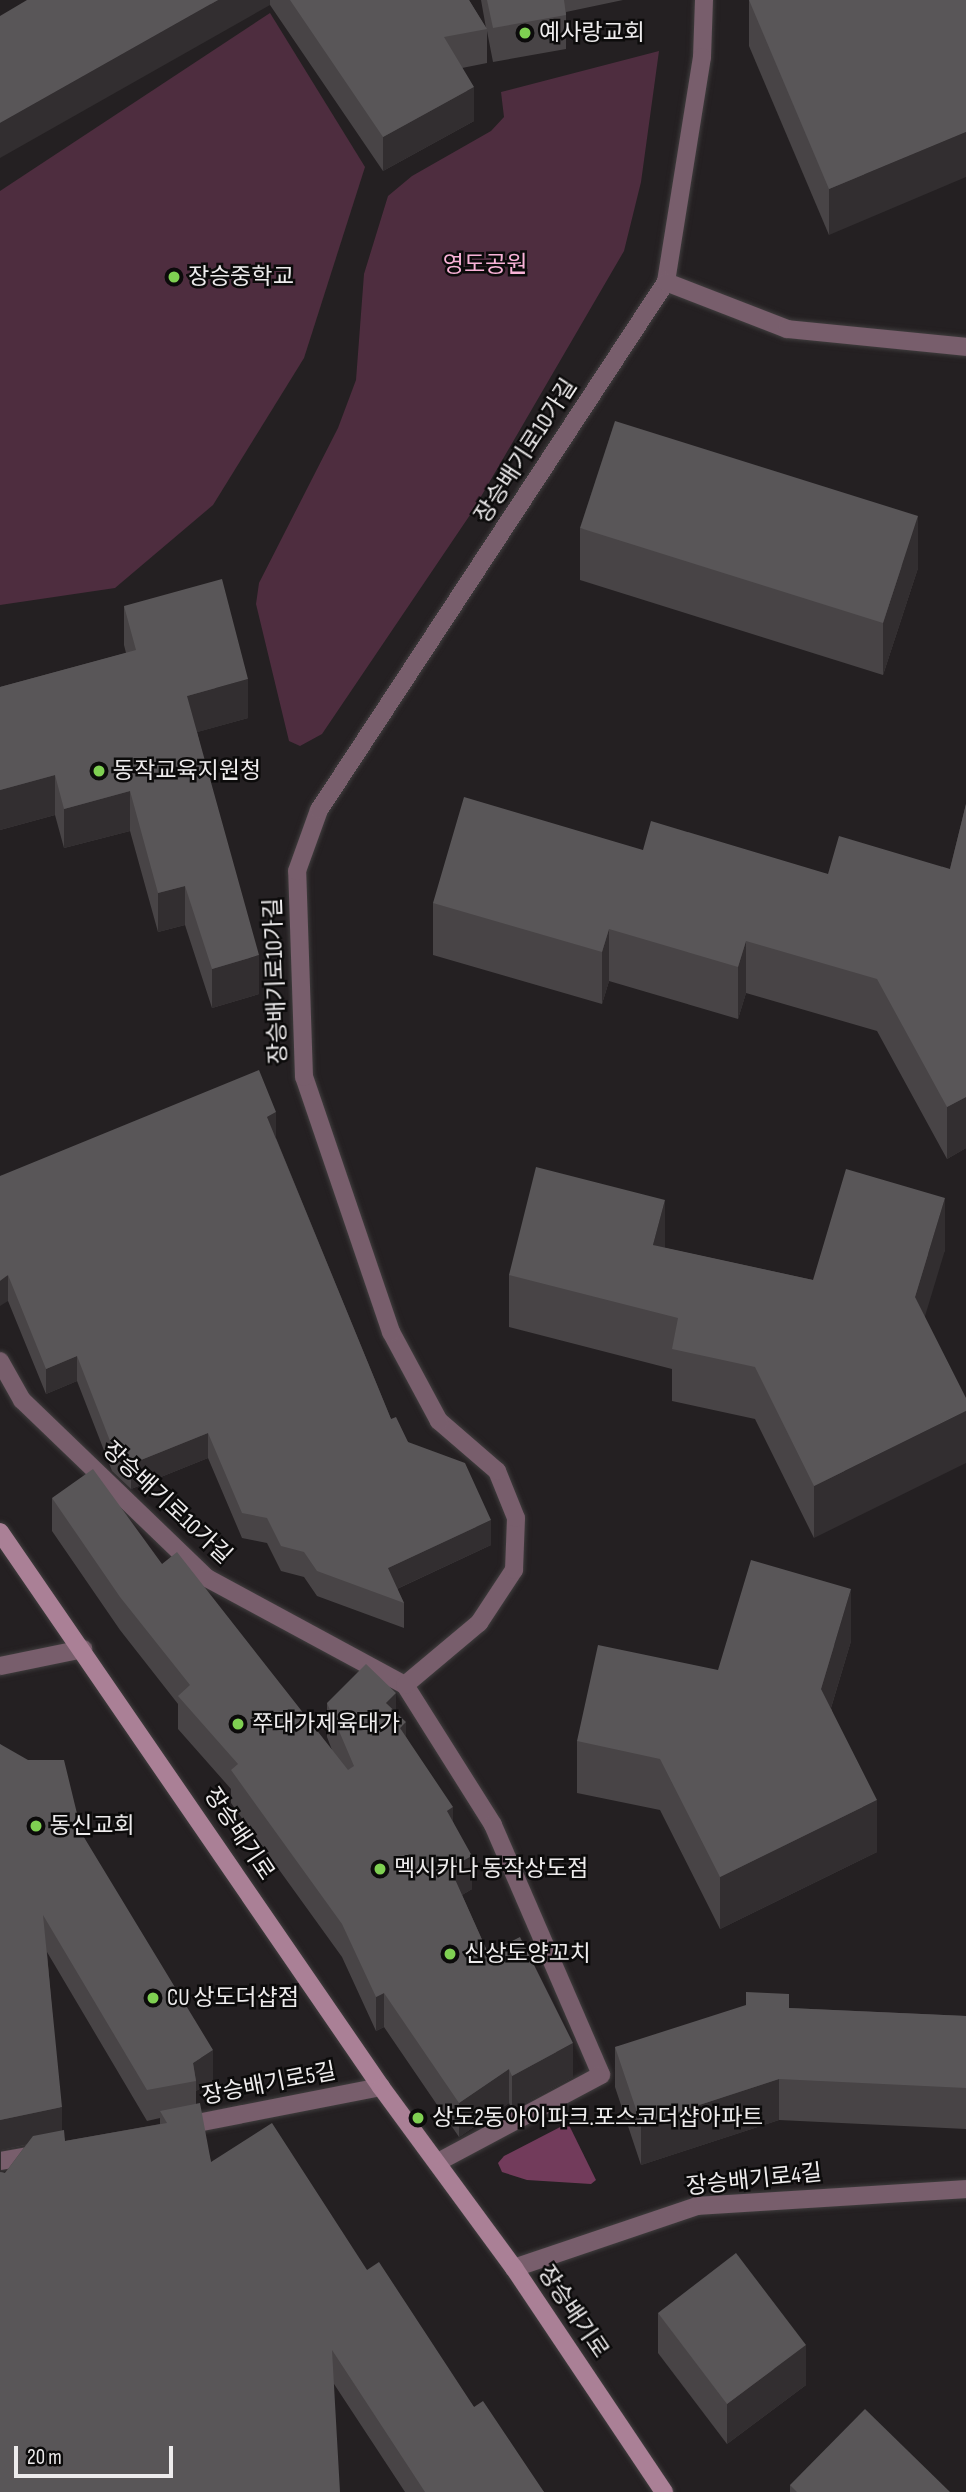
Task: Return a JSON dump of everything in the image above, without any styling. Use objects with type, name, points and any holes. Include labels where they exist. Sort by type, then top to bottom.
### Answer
[{"type":"main road","name":"장승배기로","points":[[0,1532],[382,2087],[514,2268],[664,2492]]},
{"type":"street","points":[[704,0],[702,57],[666,282],[787,329],[966,347]]},
{"type":"street","name":"장승배기로10가길","points":[[405,1685],[486,1612],[514,1570],[516,1518],[497,1471],[439,1420],[391,1332],[304,1077],[297,870],[319,810],[666,282]]},
{"type":"street","name":"장승배기로10가길","points":[[0,1361],[22,1400],[207,1578],[405,1685],[493,1825],[601,2075],[438,2162]]},
{"type":"street","points":[[0,1666],[83,1649]]},
{"type":"street","name":"장승배기로5길","points":[[163,2130],[382,2087]]},
{"type":"street","points":[[0,2161],[54,2151]]},
{"type":"street","points":[[13,2175],[26,2156]]},
{"type":"street","name":"장승배기로4길","points":[[514,2268],[697,2206],[966,2189]]},
{"type":"green space","name":"장승중학교","points":[[270,13],[365,167],[304,358],[213,505],[115,588],[0,605],[0,191]]},
{"type":"green space","name":"영도공원","points":[[659,51],[641,182],[624,251],[472,512],[322,734],[300,746],[289,741],[256,604],[259,583],[338,428],[356,380],[364,274],[388,196],[412,176],[491,131],[504,117],[501,92]]},
{"type":"shaded area","points":[[568,2123],[596,2180],[591,2184],[527,2180],[502,2172],[498,2163],[504,2156]]},
{"type":"building","points":[[27,0],[218,0],[0,123],[0,16]]},
{"type":"building","points":[[290,0],[469,0],[487,29],[444,37],[474,87],[383,137]]},
{"type":"building","points":[[487,0],[564,0],[566,15],[493,28]]},
{"type":"building","points":[[749,0],[966,0],[966,132],[829,189]]},
{"type":"building","points":[[615,421],[918,516],[883,623],[580,528]]},
{"type":"building","name":"동작교육지원청","points":[[222,579],[248,679],[187,696],[259,955],[212,969],[185,886],[158,893],[130,791],[64,809],[55,775],[0,790],[0,687],[136,650],[124,606]]},
{"type":"building","points":[[464,797],[643,850],[651,821],[828,874],[839,836],[950,869],[966,804],[966,1097],[947,1107],[877,979],[746,941],[738,967],[609,929],[602,952],[433,903]]},
{"type":"building","points":[[259,1070],[276,1112],[267,1117],[391,1419],[396,1417],[408,1442],[465,1463],[491,1520],[388,1568],[404,1603],[317,1571],[304,1552],[281,1546],[267,1518],[242,1513],[208,1433],[131,1464],[112,1446],[77,1356],[46,1369],[8,1275],[0,1281],[0,1176]]},
{"type":"building","points":[[536,1167],[665,1200],[653,1245],[813,1280],[846,1169],[945,1198],[915,1297],[966,1398],[966,1411],[814,1486],[755,1367],[672,1349],[678,1318],[509,1275]]},
{"type":"building","points":[[93,1469],[162,1564],[177,1552],[348,1770],[354,1766],[327,1703],[366,1664],[396,1693],[386,1703],[406,1722],[400,1728],[453,1807],[447,1811],[472,1856],[450,1868],[488,1953],[520,1937],[573,2043],[512,2076],[509,2069],[459,2103],[384,1993],[376,1997],[342,1924],[231,1770],[238,1764],[178,1696],[190,1685],[120,1597],[52,1498]]},
{"type":"building","points":[[751,1560],[851,1589],[821,1689],[877,1800],[720,1877],[660,1759],[577,1741],[598,1645],[718,1670]]},
{"type":"building","points":[[0,1744],[28,1760],[64,1760],[82,1834],[213,2050],[193,2063],[196,2081],[147,2090],[43,1915],[62,2107],[0,2120]]},
{"type":"building","points":[[746,1992],[789,1994],[789,2008],[966,2016],[966,2088],[779,2079],[641,2124],[615,2047],[746,2005]]},
{"type":"building","points":[[200,2103],[211,2162],[272,2123],[367,2270],[379,2262],[474,2407],[483,2401],[544,2492],[425,2492],[332,2350],[340,2492],[0,2492],[0,2172],[5,2173],[33,2136],[64,2130],[65,2141],[167,2123],[160,2111]]},
{"type":"building","points":[[736,2253],[806,2345],[727,2404],[658,2313]]},
{"type":"building","points":[[865,2409],[950,2492],[797,2492],[790,2485]]},
{"type":"place","name":"예사랑교회","points":[[525,33]]},
{"type":"place","name":"장승중학교","points":[[174,277]]},
{"type":"place","name":"동작교육지원청","points":[[99,771]]},
{"type":"place","name":"쭈대가제육대가","points":[[238,1724]]},
{"type":"place","name":"동신교회","points":[[36,1826]]},
{"type":"place","name":"멕시카나 동작상도점","points":[[380,1869]]},
{"type":"place","name":"신상도양꼬치","points":[[450,1954]]},
{"type":"place","name":"CU 상도더샵점","points":[[153,1998]]},
{"type":"place","name":"상도2동아이파크.포스코더샵아파트","points":[[418,2118]]}]
